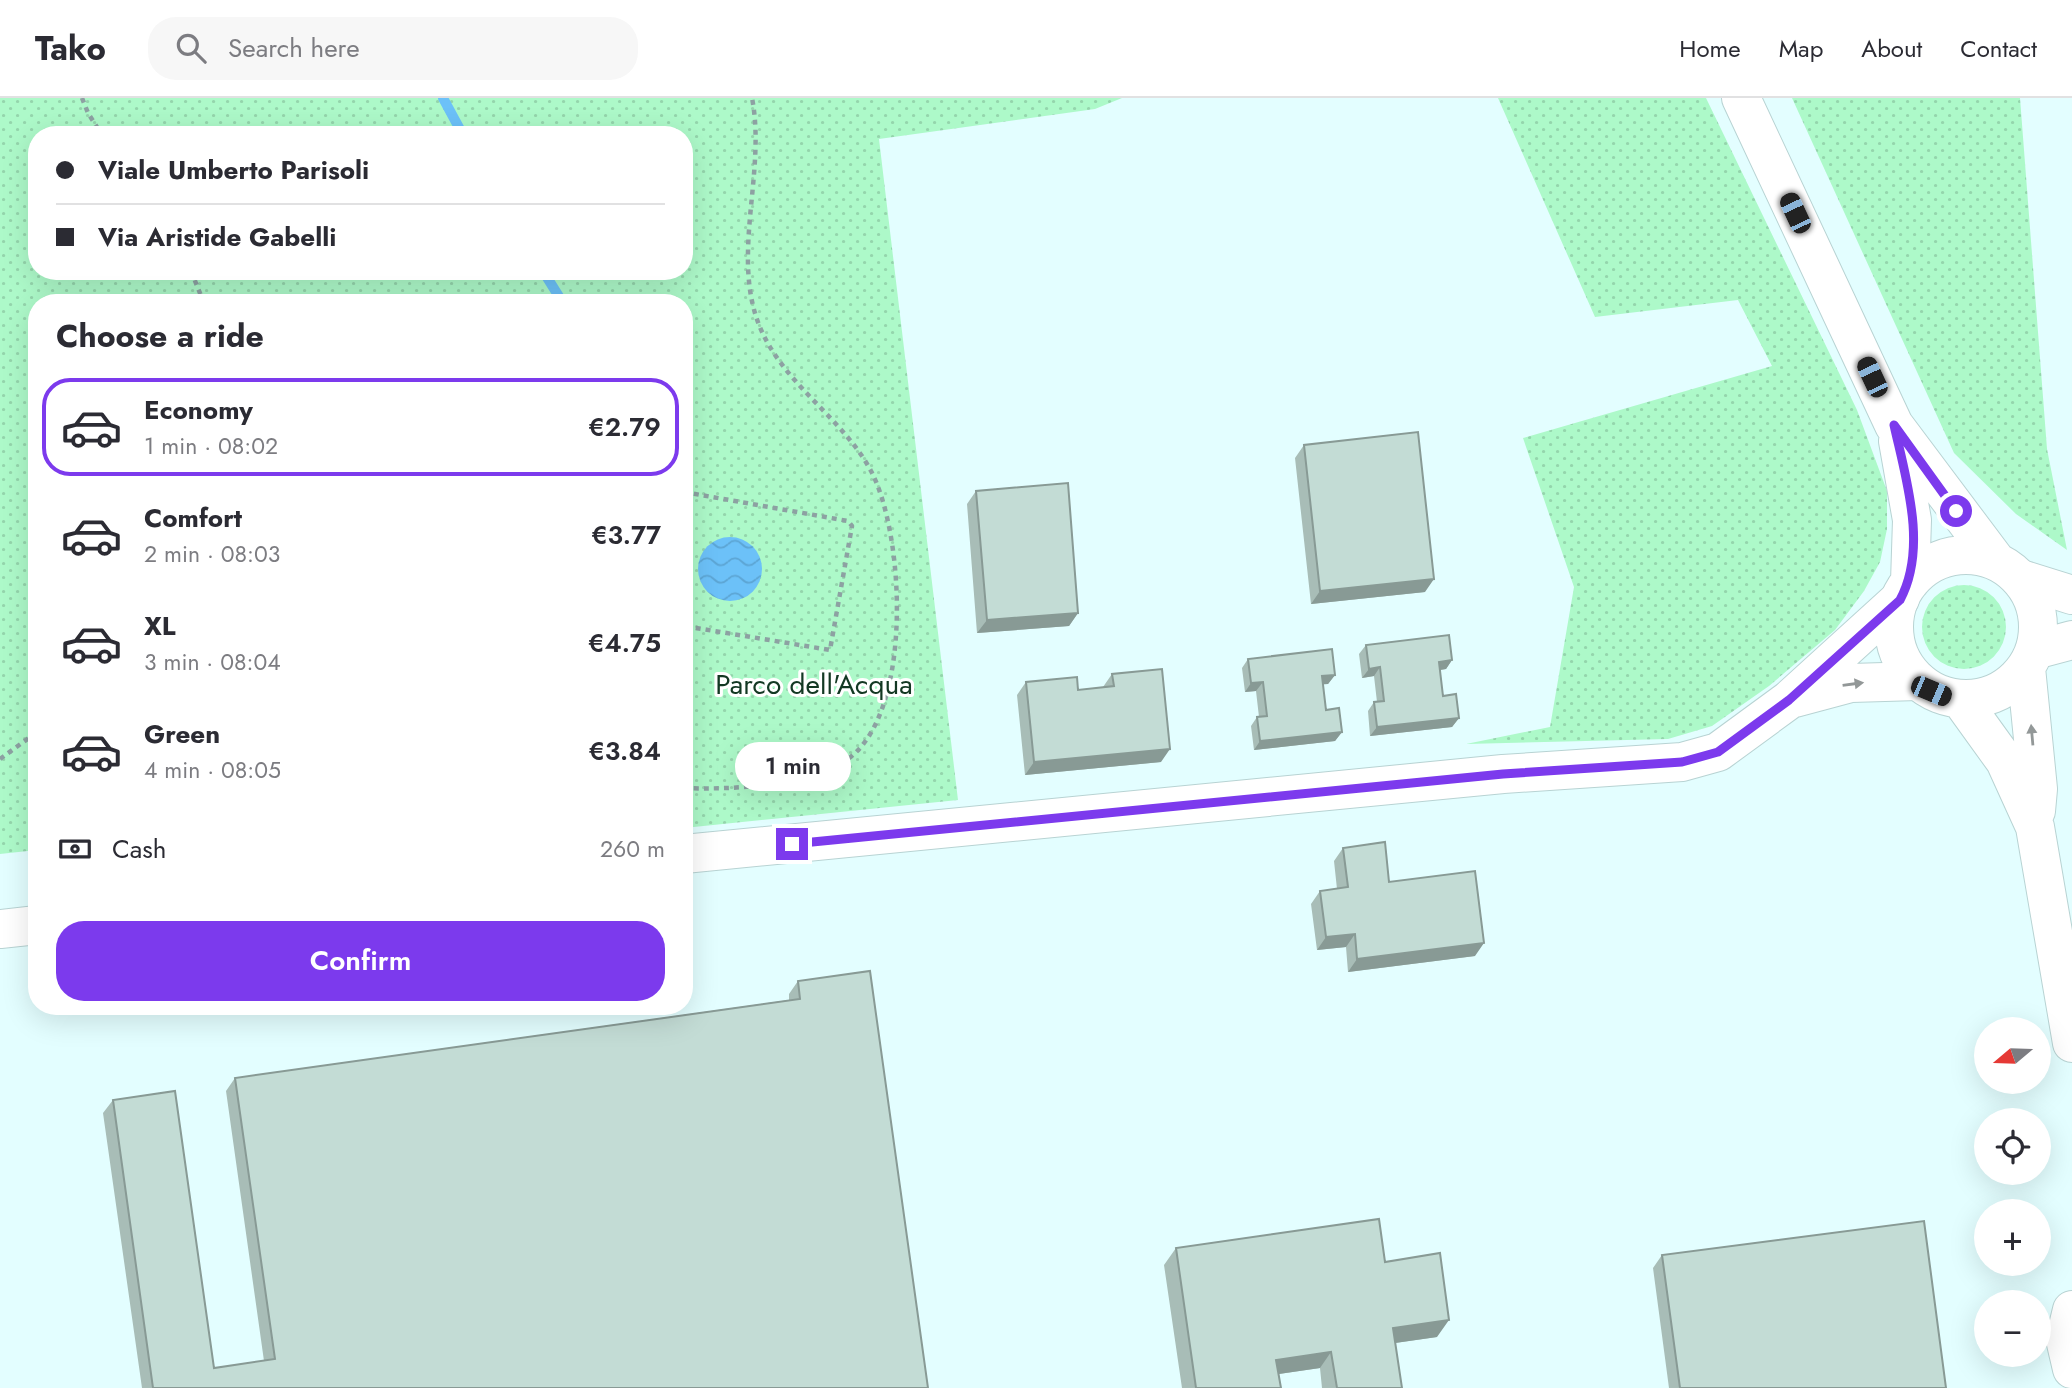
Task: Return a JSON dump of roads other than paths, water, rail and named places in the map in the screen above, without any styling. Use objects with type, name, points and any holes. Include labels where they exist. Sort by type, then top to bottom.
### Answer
[{"type":"street","points":[[1741,98],[1894,425],[2034,601],[2039,625],[2031,659],[2038,789],[2035,827],[2072,1043]]},
{"type":"street","points":[[1894,425],[1912,520],[1905,591],[1894,621],[1896,644],[1904,664],[1918,681],[1931,691],[1961,700],[1998,693],[2031,659],[2072,640]]},
{"type":"street","points":[[693,853],[1503,774],[1682,762],[1718,752],[1789,700],[1905,591],[1927,566],[1950,557],[1973,555],[2072,595]]},
{"type":"street","points":[[1789,700],[1851,683],[1918,681]]},
{"type":"street","points":[[1961,700],[2005,761],[2035,827]]},
{"type":"street","points":[[0,929],[28,926]]},
{"type":"street","points":[[2072,1310],[2065,1339],[2072,1369]]},
{"type":"water","points":[[724,537],[736,537],[753,546],[760,557],[760,581],[753,592],[736,601],[724,601],[712,596],[703,587],[698,575],[698,563],[703,551],[712,542]]},
{"type":"waterway","points":[[443,98],[458,126]]},
{"type":"waterway","points":[[549,280],[557,294]]},
{"type":"park label","name":"Parco dell'Acqua","points":[[814,684]]}]
